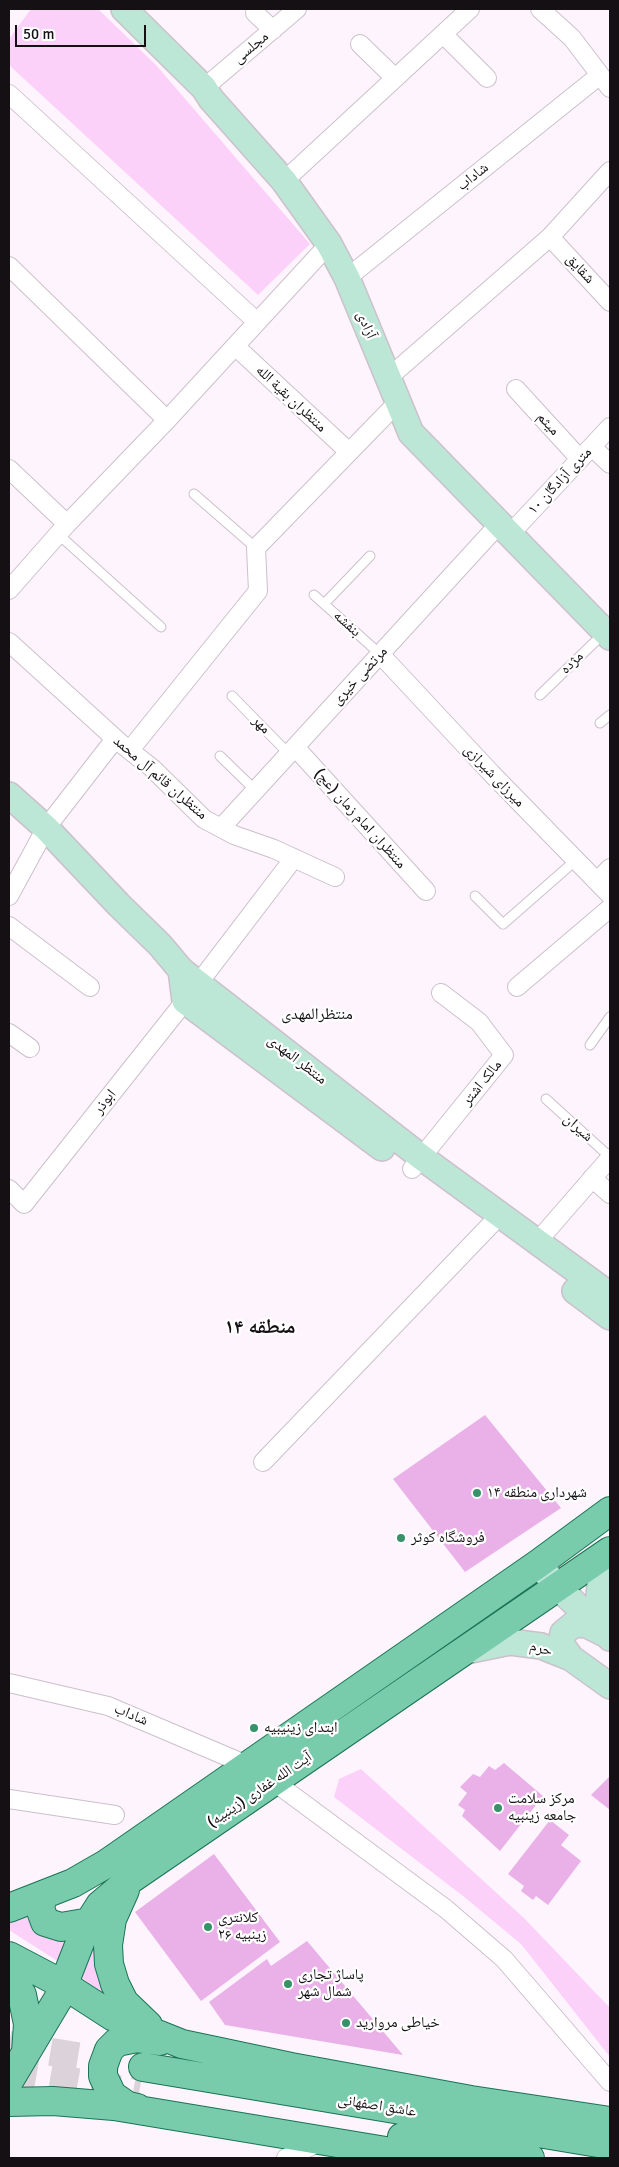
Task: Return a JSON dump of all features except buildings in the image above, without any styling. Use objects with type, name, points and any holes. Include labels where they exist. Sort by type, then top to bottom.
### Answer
[{"type":"main road","name":"آیت الله غفاری (زینبیه)","points":[[9,1908],[73,1883],[106,1864],[247,1764],[538,1564],[610,1511]]},
{"type":"main road","name":"آیت الله غفاری (زینبیه)","points":[[9,2081],[58,1999],[90,1922],[100,1905],[130,1879],[610,1551]]},
{"type":"main road","points":[[130,1879],[112,1919],[108,1945],[109,1964],[115,1984],[124,2002],[156,2033]]},
{"type":"main road","points":[[43,1895],[40,1908],[45,1922],[61,1927],[90,1922]]},
{"type":"main road","points":[[9,1956],[64,1985],[112,2016],[182,2044]]},
{"type":"main road","points":[[9,1971],[22,1995],[28,2024],[26,2053]]},
{"type":"main road","points":[[170,2118],[128,2106],[112,2095],[103,2076],[103,2066],[109,2050],[117,2042],[137,2038],[182,2044],[376,2083],[610,2121]]},
{"type":"main road","name":"عاشق اصفهانی","points":[[530,2158],[141,2080],[610,2145]]},
{"type":"main road","points":[[9,2102],[53,2101],[114,2106],[170,2118],[324,2140],[419,2157]]},
{"type":"street","name":"آزادی","points":[[124,9],[204,88],[211,99],[284,181],[329,244],[347,278],[411,433],[608,635]]},
{"type":"street","name":"مجلسی","points":[[204,88],[297,9]]},
{"type":"street","points":[[284,181],[443,34],[464,10]]},
{"type":"street","points":[[551,12],[605,82]]},
{"type":"street","points":[[255,13],[272,30]]},
{"type":"street","points":[[443,34],[487,78]]},
{"type":"street","points":[[360,44],[395,78]]},
{"type":"street","name":"شاداب","points":[[347,278],[605,82]]},
{"type":"street","points":[[9,94],[256,321]]},
{"type":"street","points":[[388,378],[550,237],[610,171]]},
{"type":"street","name":"شقایق","points":[[550,237],[610,302]]},
{"type":"street","points":[[9,590],[62,529],[167,420],[256,321],[329,244]]},
{"type":"street","points":[[9,266],[167,420]]},
{"type":"street","name":"منتظران بقیة الله","points":[[235,346],[348,451]]},
{"type":"street","name":"میثم","points":[[516,389],[580,459]]},
{"type":"street","points":[[130,750],[258,591],[256,548],[348,451],[398,402]]},
{"type":"street","name":"۱۰ متری آزادگان","points":[[505,528],[580,459],[610,427]]},
{"type":"street","points":[[592,447],[610,464]]},
{"type":"street","points":[[9,469],[62,529]]},
{"type":"street","name":"مرتضی خیری","points":[[221,828],[380,654],[505,528]]},
{"type":"street","name":"منتظران قائم آل محمد","points":[[9,642],[115,739],[152,768],[204,819],[234,835],[294,858],[335,877]]},
{"type":"street","name":"میرزای شیرازی","points":[[380,654],[490,773],[610,895]]},
{"type":"street","points":[[9,896],[46,828],[115,739]]},
{"type":"street","name":"منتظران امام زمان (عج)","points":[[292,750],[426,891]]},
{"type":"street","name":"منتظر المهدی","points":[[9,795],[46,828],[118,905],[160,945],[188,985],[417,1163],[495,1221],[537,1242],[610,1295]]},
{"type":"street","points":[[188,985],[294,858]]},
{"type":"street","points":[[597,881],[610,868]]},
{"type":"street","points":[[518,987],[610,908]]},
{"type":"street","points":[[9,926],[90,987]]},
{"type":"street","name":"ابوذر","points":[[9,1189],[24,1204],[188,985]]},
{"type":"street","name":"مالک اشتر","points":[[417,1163],[504,1054],[479,1022],[441,993]]},
{"type":"street","points":[[9,1033],[30,1048]]},
{"type":"street","points":[[537,1242],[610,1158]]},
{"type":"street","points":[[592,1178],[610,1194]]},
{"type":"street","points":[[264,1462],[495,1221],[610,1317]]},
{"type":"street","points":[[608,1636],[598,1610],[600,1584],[610,1561]]},
{"type":"street","points":[[538,1564],[558,1587],[608,1636]]},
{"type":"street","points":[[571,1658],[561,1644],[563,1634],[574,1624],[587,1625],[608,1636]]},
{"type":"street","name":"حرم","points":[[464,1651],[510,1642],[540,1646],[571,1658],[610,1686]]},
{"type":"street","name":"شاداب","points":[[9,1683],[108,1706],[247,1764]]},
{"type":"street","points":[[273,1781],[446,1909],[504,1960],[610,2082]]},
{"type":"street","points":[[9,1799],[115,1815]]},
{"type":"street","points":[[557,2113],[610,2113]]},
{"type":"street","points":[[286,2158],[324,2140]]},
{"type":"lane","points":[[194,494],[256,548]]},
{"type":"lane","points":[[62,529],[161,627]]},
{"type":"lane","points":[[324,604],[370,556]]},
{"type":"lane","name":"بنفشه","points":[[314,594],[380,654]]},
{"type":"lane","name":"مژده","points":[[540,695],[608,635]]},
{"type":"lane","name":"مهر","points":[[232,696],[292,750]]},
{"type":"lane","points":[[600,723],[610,715]]},
{"type":"lane","points":[[220,756],[255,790]]},
{"type":"lane","points":[[475,896],[503,924],[576,860]]},
{"type":"lane","points":[[590,1045],[610,1017]]},
{"type":"lane","name":"شیران","points":[[546,1099],[610,1158]]},
{"type":"shaded area","points":[[31,9],[98,9],[156,65],[310,244],[258,295],[9,65],[9,39]]},
{"type":"shaded area","points":[[361,1769],[524,1918],[610,2008],[610,2057],[521,1944],[463,1896],[334,1797],[339,1779]]},
{"type":"shaded area","points":[[29,1908],[71,1939],[59,1962],[9,1930],[9,1915]]},
{"type":"shaded area","points":[[95,1934],[109,1999],[82,1978]]},
{"type":"tunnel","points":[[9,2045],[143,2067]]},
{"type":"tunnel","points":[[9,2070],[139,2093]]},
{"type":"place","name":"شهرداری منطقه ۱۴","points":[[477,1493]]},
{"type":"place","name":"فروشگاه کوثر","points":[[401,1538]]},
{"type":"place","name":"ابتدای زینیبیه","points":[[254,1728]]},
{"type":"place","name":"مرکز سلامت جامعه زینبیه","points":[[498,1808]]},
{"type":"place","name":"کلانتری ۲۶ زینبیه","points":[[208,1927]]},
{"type":"place","name":"پاساژ تجاری شمال شهر","points":[[288,1984]]},
{"type":"place","name":"خیاطی مروارید","points":[[346,2023]]},
{"type":"district","name":"منتظرالمهدی","points":[[317,1015]]},
{"type":"district","name":"منطقه ۱۴","points":[[260,1328]]}]
